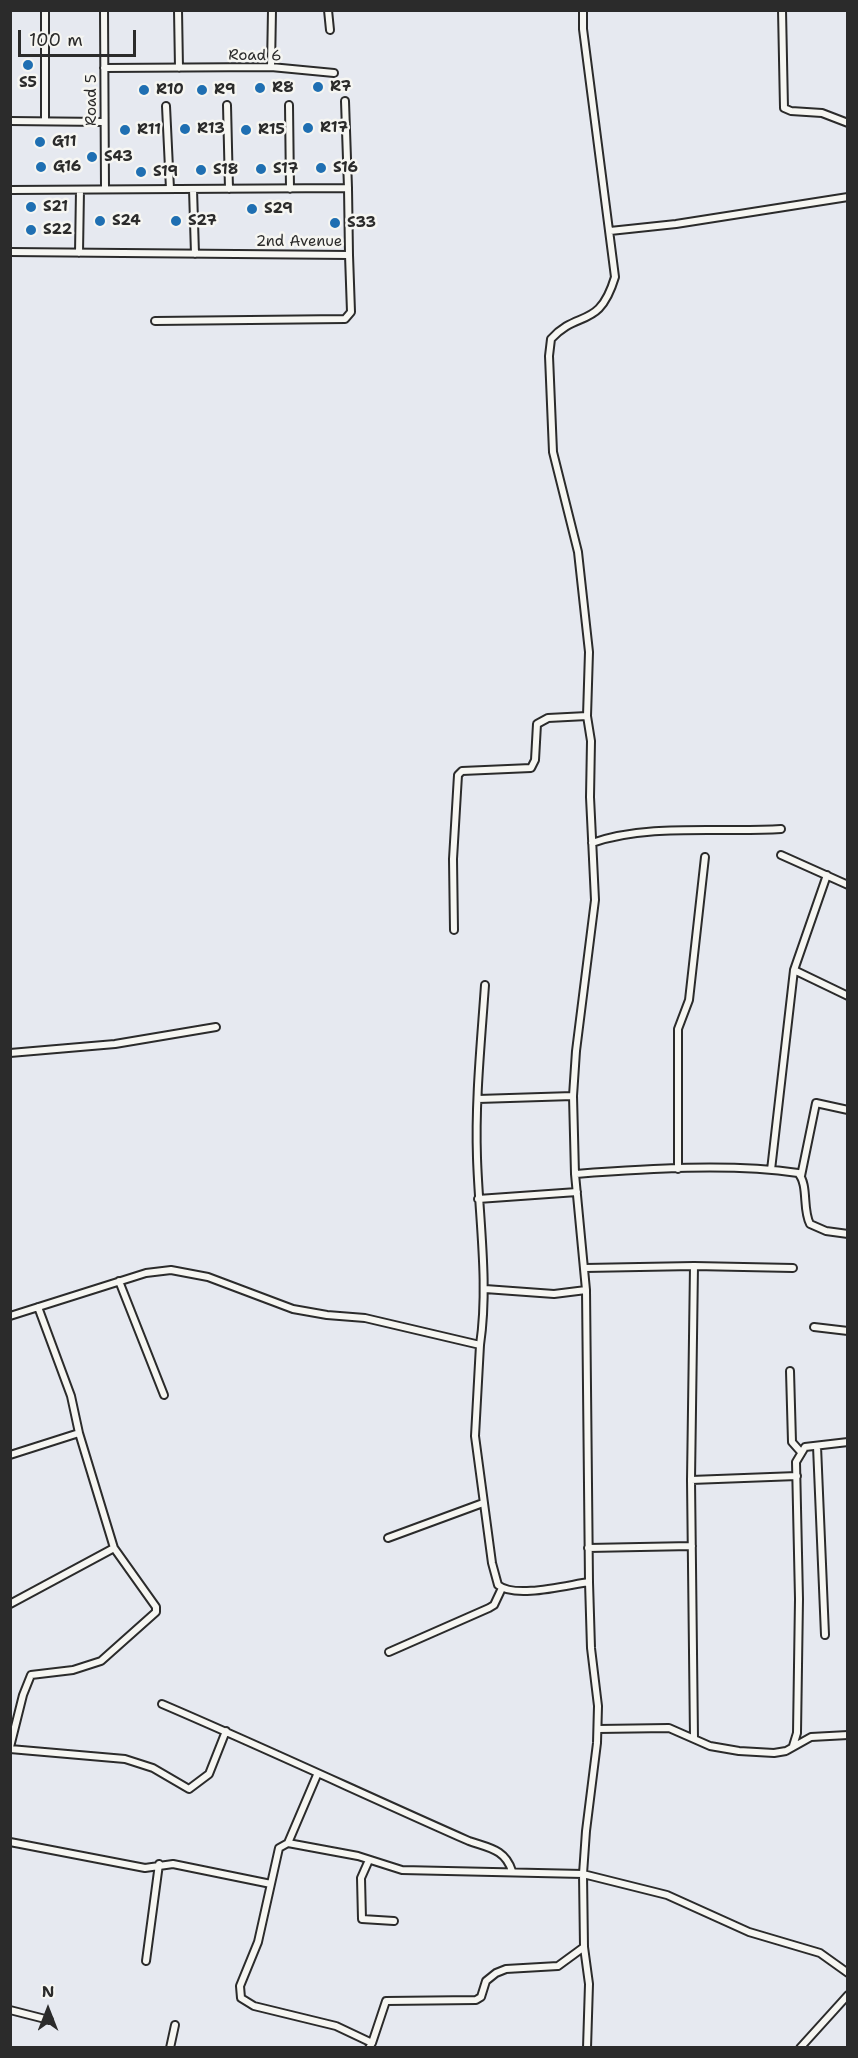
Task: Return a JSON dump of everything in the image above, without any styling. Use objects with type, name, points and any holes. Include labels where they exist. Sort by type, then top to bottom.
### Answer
[{"type":"street","points":[[45,10],[45,122]]},
{"type":"street","name":"Road 5","points":[[104,10],[105,189]]},
{"type":"street","points":[[178,10],[179,68]]},
{"type":"street","points":[[271,68],[272,10]]},
{"type":"street","points":[[328,10],[330,30]]},
{"type":"street","points":[[583,10],[583,29],[615,277],[605,304],[588,318],[562,328],[551,339],[549,348],[553,452],[578,552],[589,652],[587,716],[591,741],[595,900],[576,1051],[573,1096],[575,1174],[586,1290],[588,1548],[598,1729],[583,1874],[584,1947],[589,1984],[587,2048]]},
{"type":"street","points":[[782,10],[784,108],[791,111],[822,113],[848,123]]},
{"type":"street","name":"Road 6","points":[[104,68],[271,68],[334,73]]},
{"type":"street","name":"2nd Avenue","points":[[10,252],[349,255],[345,101]]},
{"type":"street","points":[[227,105],[229,189]]},
{"type":"street","points":[[289,105],[290,189]]},
{"type":"street","points":[[166,106],[170,189]]},
{"type":"street","points":[[10,121],[104,122]]},
{"type":"street","points":[[10,190],[348,188]]},
{"type":"street","points":[[193,189],[195,254]]},
{"type":"street","points":[[80,190],[80,253]]},
{"type":"street","points":[[610,231],[640,226],[676,224],[848,197]]},
{"type":"street","points":[[155,321],[345,319],[351,312],[349,255]]},
{"type":"street","points":[[454,930],[453,859],[458,775],[462,771],[531,768],[535,760],[537,724],[548,718],[587,716]]},
{"type":"street","points":[[592,843],[616,836],[693,830],[781,829]]},
{"type":"street","points":[[781,855],[848,885]]},
{"type":"street","points":[[678,1169],[678,1029],[689,1000],[705,857]]},
{"type":"street","points":[[771,1170],[794,970],[827,875]]},
{"type":"street","points":[[794,970],[848,996]]},
{"type":"street","points":[[485,985],[478,1099],[478,1199],[484,1289],[475,1436],[496,1580],[502,1588],[522,1592],[589,1582]]},
{"type":"street","points":[[10,1053],[115,1044],[216,1027]]},
{"type":"street","points":[[478,1099],[573,1096]]},
{"type":"street","points":[[848,1110],[816,1103],[801,1176],[810,1224],[826,1231],[848,1234]]},
{"type":"street","points":[[575,1174],[625,1169],[678,1169],[771,1170],[801,1176]]},
{"type":"street","points":[[478,1199],[577,1192]]},
{"type":"street","points":[[585,1268],[693,1266],[793,1268]]},
{"type":"street","points":[[693,1266],[691,1480],[694,1738]]},
{"type":"street","points":[[10,1316],[146,1273],[186,1271],[293,1309],[365,1318],[480,1345]]},
{"type":"street","points":[[118,1281],[164,1395]]},
{"type":"street","points":[[484,1289],[554,1294],[586,1290]]},
{"type":"street","points":[[38,1307],[71,1396],[79,1433],[114,1548],[156,1607],[156,1612],[101,1661],[73,1670],[32,1675],[23,1695],[10,1748],[125,1758],[153,1768],[189,1789],[209,1774],[226,1731]]},
{"type":"street","points":[[814,1327],[848,1331]]},
{"type":"street","points":[[790,1371],[792,1442],[800,1451]]},
{"type":"street","points":[[10,1455],[79,1433]]},
{"type":"street","points":[[800,1451],[816,1446],[848,1442]]},
{"type":"street","points":[[816,1446],[825,1635]]},
{"type":"street","points":[[793,1746],[797,1733],[799,1599],[796,1462],[800,1451]]},
{"type":"street","points":[[691,1480],[797,1476]]},
{"type":"street","points":[[388,1538],[483,1503]]},
{"type":"street","points":[[588,1548],[692,1546]]},
{"type":"street","points":[[10,1604],[114,1548]]},
{"type":"street","points":[[389,1652],[489,1608],[494,1605],[502,1588]]},
{"type":"street","points":[[162,1704],[226,1731],[317,1775],[469,1841],[493,1848],[505,1855],[512,1871]]},
{"type":"street","points":[[598,1729],[669,1728],[710,1746],[739,1751],[780,1753],[806,1738],[848,1735]]},
{"type":"street","points":[[797,1733],[806,1738]]},
{"type":"street","points":[[317,1775],[288,1843],[279,1848],[258,1942],[240,1986],[241,1998],[254,2006],[336,2026],[370,2045],[386,2001],[476,2000],[481,1997],[486,1981],[496,1973],[506,1969],[558,1966],[584,1947]]},
{"type":"street","points":[[10,1842],[145,1868],[159,1864],[173,1864],[271,1884]]},
{"type":"street","points":[[288,1843],[319,1848],[402,1870],[583,1874],[667,1895],[749,1932],[820,1953],[848,1972]]},
{"type":"street","points":[[369,1860],[361,1878],[362,1919],[394,1921]]},
{"type":"street","points":[[146,1961],[159,1864]]},
{"type":"street","points":[[800,2048],[848,1995]]},
{"type":"street","points":[[10,2010],[49,2019]]},
{"type":"street","points":[[170,2048],[175,2025]]},
{"type":"place","name":"S5","points":[[28,65]]},
{"type":"place","name":"R7","points":[[318,87]]},
{"type":"place","name":"R8","points":[[260,88]]},
{"type":"place","name":"R10","points":[[144,90]]},
{"type":"place","name":"R9","points":[[202,90]]},
{"type":"place","name":"R17","points":[[308,128]]},
{"type":"place","name":"R13","points":[[185,129]]},
{"type":"place","name":"R11","points":[[125,130]]},
{"type":"place","name":"R15","points":[[246,130]]},
{"type":"place","name":"G11","points":[[40,142]]},
{"type":"place","name":"S43","points":[[92,157]]},
{"type":"place","name":"G16","points":[[41,167]]},
{"type":"place","name":"S16","points":[[321,168]]},
{"type":"place","name":"S17","points":[[261,169]]},
{"type":"place","name":"S18","points":[[201,170]]},
{"type":"place","name":"S19","points":[[141,172]]},
{"type":"place","name":"S21","points":[[31,207]]},
{"type":"place","name":"S29","points":[[252,209]]},
{"type":"place","name":"S24","points":[[100,221]]},
{"type":"place","name":"S27","points":[[176,221]]},
{"type":"place","name":"S33","points":[[335,223]]},
{"type":"place","name":"S22","points":[[31,230]]}]
